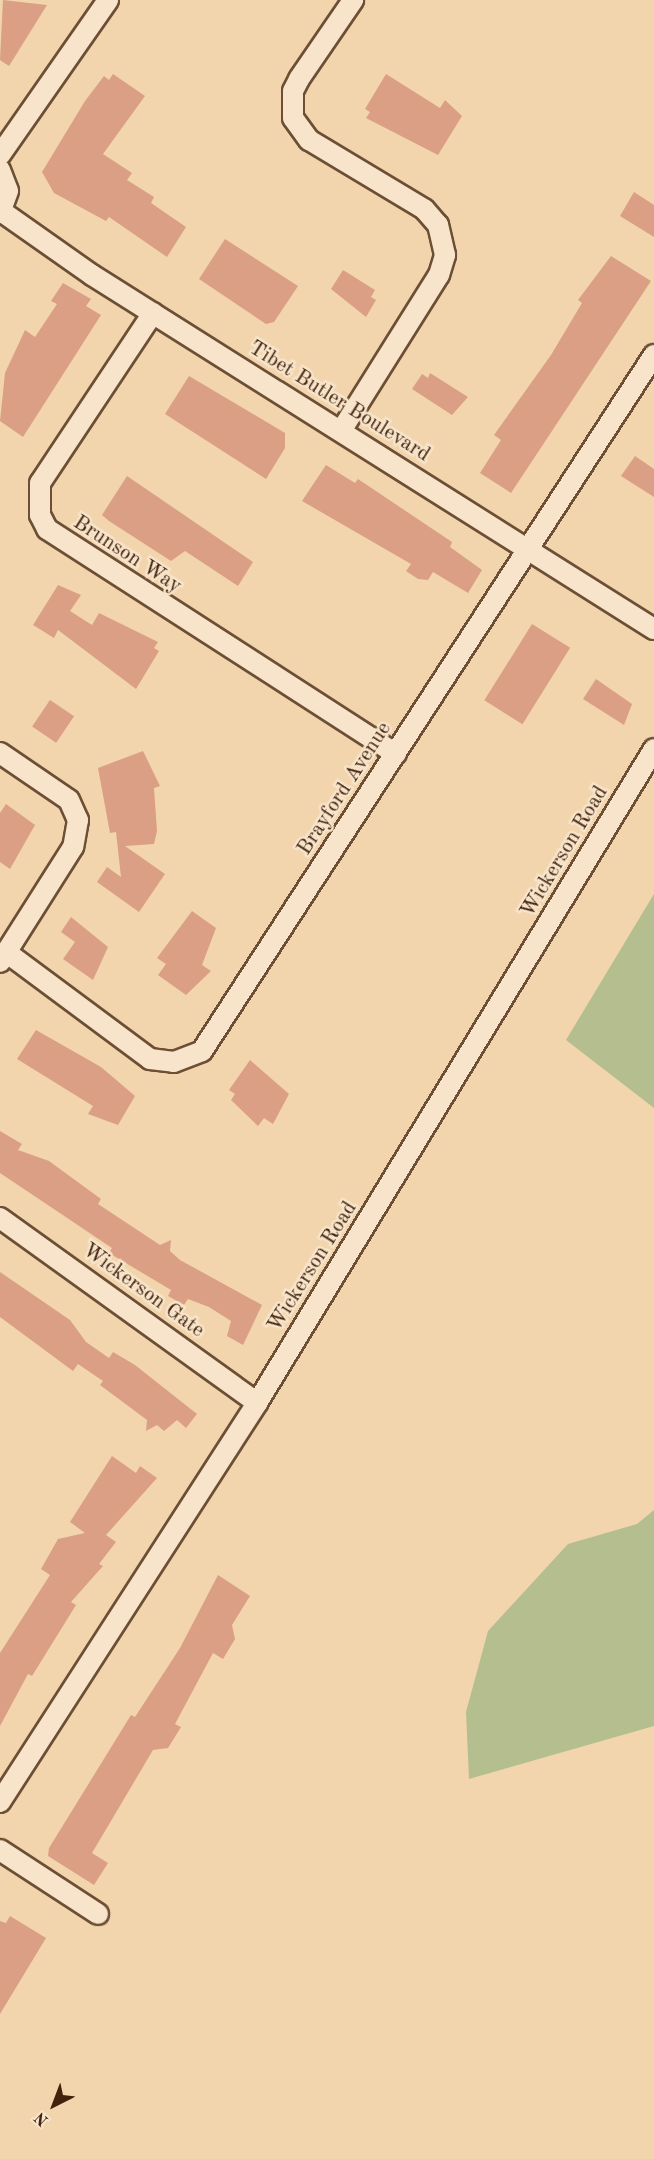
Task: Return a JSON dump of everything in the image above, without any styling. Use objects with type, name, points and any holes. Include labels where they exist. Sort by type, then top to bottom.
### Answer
[{"type":"street","points":[[0,154],[108,0]]},
{"type":"street","points":[[341,431],[439,275],[445,255],[432,216],[309,140],[293,118],[296,85],[353,0]]},
{"type":"street","points":[[0,170],[8,191],[0,212]]},
{"type":"street","name":"Tibet Butler Boulevard","points":[[0,212],[153,313],[654,629]]},
{"type":"street","name":"Brunson Way","points":[[153,313],[40,483],[40,515],[47,529],[396,754]]},
{"type":"street","name":"Brayford Avenue","points":[[3,957],[150,1059],[174,1062],[202,1052],[654,355]]},
{"type":"street","name":"Wickerson Road","points":[[0,1802],[257,1403],[654,749]]},
{"type":"street","points":[[0,753],[69,800],[78,820],[73,848],[3,957]]},
{"type":"street","name":"Wickerson Gate","points":[[0,1218],[257,1403]]},
{"type":"street","points":[[0,1850],[99,1914]]},
{"type":"green space","points":[[654,894],[654,1108],[566,1040]]},
{"type":"green space","points":[[654,1510],[654,1726],[469,1779],[466,1712],[488,1631],[568,1544],[637,1524]]},
{"type":"building","points":[[3,0],[47,5],[9,66],[0,60]]},
{"type":"building","points":[[113,74],[145,96],[103,154],[132,173],[127,180],[154,197],[151,203],[186,227],[167,257],[109,217],[106,221],[54,193],[42,172],[85,101],[104,76],[109,80]]},
{"type":"building","points":[[386,74],[440,108],[445,100],[462,116],[438,155],[366,118],[370,112],[365,109]]},
{"type":"building","points":[[634,192],[654,205],[654,237],[620,216]]},
{"type":"building","points":[[225,239],[298,286],[274,322],[266,324],[199,279]]},
{"type":"building","points":[[611,256],[651,281],[511,493],[480,473],[501,440],[494,435],[551,355],[582,303],[578,300]]},
{"type":"building","points":[[343,270],[375,290],[371,297],[376,300],[366,317],[331,289]]},
{"type":"building","points":[[63,283],[91,299],[86,306],[101,315],[23,437],[0,421],[5,373],[25,330],[35,337],[57,304],[51,301]]},
{"type":"building","points":[[430,373],[468,397],[452,415],[412,389],[422,374],[428,378]]},
{"type":"building","points":[[189,376],[285,433],[285,448],[266,479],[165,414]]},
{"type":"building","points":[[635,456],[654,469],[654,497],[621,476]]},
{"type":"building","points":[[326,465],[355,483],[358,479],[452,542],[450,547],[482,570],[468,593],[433,572],[428,580],[418,579],[406,571],[411,564],[302,501]]},
{"type":"building","points":[[127,476],[253,562],[238,586],[185,551],[171,561],[102,515]]},
{"type":"building","points":[[58,585],[81,595],[70,611],[92,625],[99,613],[158,642],[154,648],[159,651],[136,689],[58,630],[54,638],[33,625]]},
{"type":"building","points":[[532,624],[570,648],[522,724],[484,700]]},
{"type":"building","points":[[596,679],[632,704],[624,725],[583,699]]},
{"type":"building","points":[[50,700],[74,716],[56,743],[32,727]]},
{"type":"building","points":[[143,751],[160,786],[154,788],[157,831],[154,844],[125,846],[165,874],[139,912],[97,882],[107,867],[121,877],[116,832],[110,833],[98,768]]},
{"type":"building","points":[[6,804],[35,825],[10,869],[0,862],[0,813]]},
{"type":"building","points":[[192,911],[216,928],[202,965],[211,971],[186,995],[158,975],[166,964],[157,958]]},
{"type":"building","points":[[71,917],[108,947],[93,980],[63,959],[75,942],[61,932]]},
{"type":"building","points":[[36,1030],[101,1067],[135,1096],[118,1125],[88,1114],[93,1106],[17,1059]]},
{"type":"building","points":[[250,1060],[289,1094],[273,1124],[264,1118],[258,1126],[231,1100],[235,1094],[229,1090]]},
{"type":"building","points":[[0,1131],[22,1144],[18,1150],[49,1161],[101,1199],[98,1204],[160,1245],[171,1240],[170,1251],[180,1260],[262,1305],[243,1345],[227,1336],[231,1321],[209,1307],[188,1299],[184,1305],[168,1296],[171,1290],[109,1253],[112,1248],[0,1173]]},
{"type":"building","points":[[0,1272],[70,1320],[86,1342],[109,1358],[113,1352],[135,1365],[197,1414],[186,1428],[177,1420],[164,1431],[157,1425],[146,1431],[147,1420],[100,1385],[103,1381],[78,1364],[73,1371],[0,1317]]},
{"type":"building","points":[[112,1456],[136,1473],[140,1466],[157,1478],[106,1535],[116,1542],[99,1564],[103,1566],[71,1602],[76,1605],[32,1676],[28,1674],[0,1726],[0,1653],[50,1575],[41,1569],[58,1539],[85,1533],[70,1522]]},
{"type":"building","points":[[218,1575],[250,1596],[232,1625],[235,1639],[223,1659],[213,1653],[175,1724],[181,1727],[168,1748],[153,1750],[92,1853],[108,1863],[94,1885],[48,1856],[49,1848],[131,1715],[135,1717],[180,1648]]},
{"type":"building","points":[[10,1916],[46,1938],[0,2014],[0,1921],[6,1923]]}]
